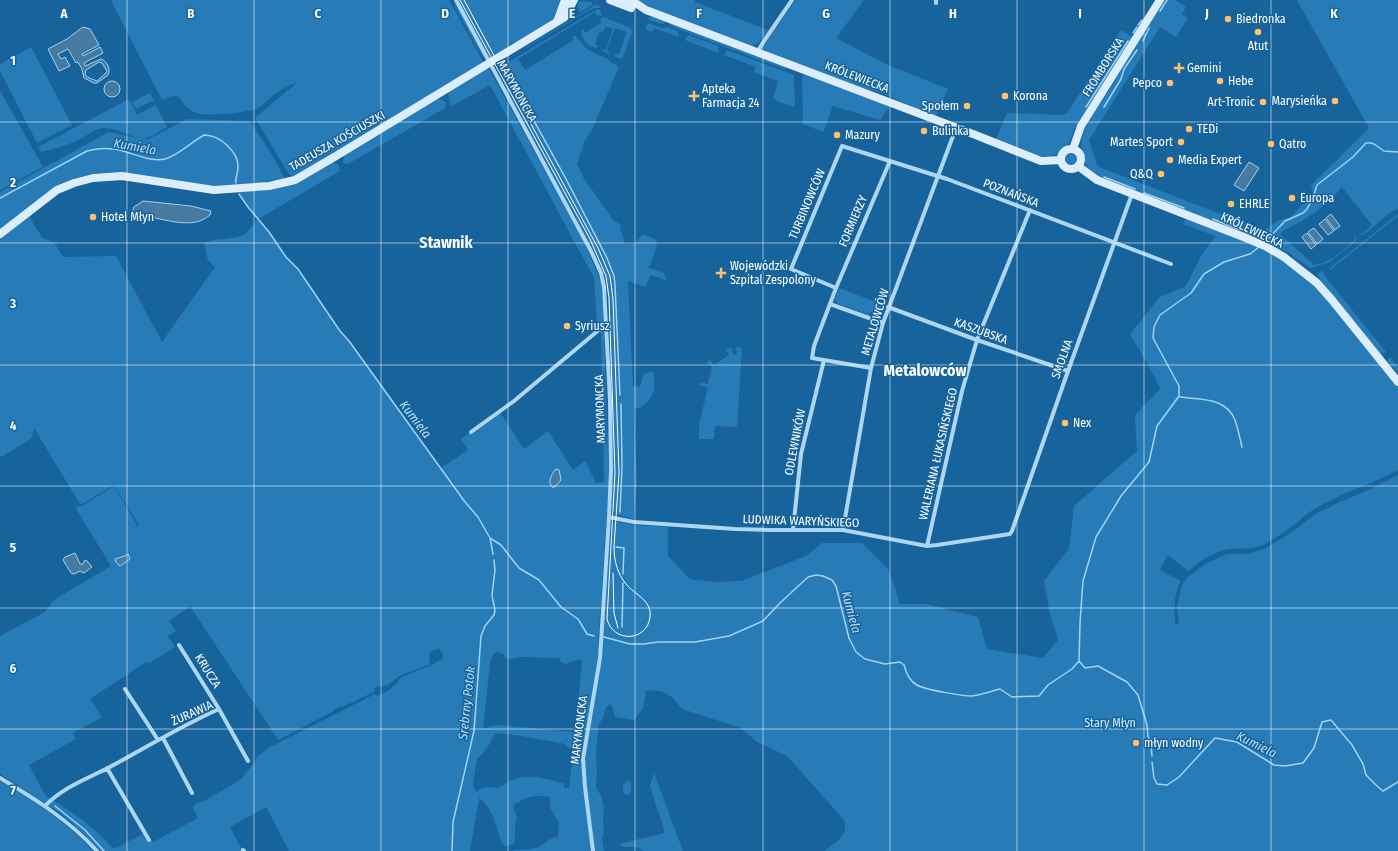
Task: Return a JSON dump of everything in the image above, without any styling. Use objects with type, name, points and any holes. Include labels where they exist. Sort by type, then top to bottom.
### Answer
[{"type":"main road","points":[[557,22],[565,0]]},
{"type":"main road","name":"TADEUSZA KOŚCIUSZKI","points":[[0,234],[58,190],[74,183],[93,178],[122,176],[214,190],[276,185],[303,176],[565,17],[574,0]]},
{"type":"main road","name":"KRÓLEWIECKA","points":[[610,0],[637,10],[646,10]]},
{"type":"main road","name":"KRÓLEWIECKA","points":[[625,0],[637,4],[646,10],[1041,161],[1061,160]]},
{"type":"main road","name":"FROMBORSKA","points":[[1072,149],[1081,126],[1160,0]]},
{"type":"main road","points":[[1072,149],[1080,156],[1081,161],[1075,168],[1067,169],[1064,167],[1061,160],[1064,152],[1072,149]]},
{"type":"main road","name":"KRÓLEWIECKA","points":[[1078,166],[1097,180],[1262,245],[1295,265],[1322,288],[1398,382]]},
{"type":"street","name":"MARYMONCKA","points":[[456,0],[549,170],[598,265],[604,287],[607,327],[611,450],[609,517],[600,658],[583,759],[593,851]]},
{"type":"street","points":[[757,52],[792,0]]},
{"type":"street","name":"METALOWCÓW","points":[[843,530],[871,368],[883,323],[956,128]]},
{"type":"street","name":"POZNAŃSKA","points":[[842,146],[938,176],[1171,264]]},
{"type":"street","name":"TURBINOWCÓW","points":[[836,288],[791,269],[842,146]]},
{"type":"street","name":"FORMIERZY","points":[[836,288],[890,162]]},
{"type":"street","name":"SMOLNA","points":[[1012,531],[1132,194]]},
{"type":"street","name":"WALERIANA ŁUKASIŃSKIEGO","points":[[927,546],[962,391],[977,340],[1030,210]]},
{"type":"street","points":[[836,288],[814,346],[812,358],[871,368]]},
{"type":"street","points":[[830,304],[883,323]]},
{"type":"street","name":"KASZUBSKA","points":[[888,307],[977,340],[1068,371]]},
{"type":"street","points":[[471,432],[514,401],[600,328],[607,327]]},
{"type":"street","name":"ODLEWNIKÓW","points":[[793,530],[801,454],[824,360]]},
{"type":"street","name":"LUDWIKA WARYŃSKIEGO","points":[[609,517],[634,522],[770,530],[843,530],[927,546],[1008,535],[1012,531]]},
{"type":"street","name":"KRUCZA","points":[[179,645],[219,709]]},
{"type":"street","points":[[125,689],[158,740]]},
{"type":"street","name":"ŻURAWIA","points":[[45,806],[51,799],[61,793],[158,740],[219,709],[248,761]]},
{"type":"street","name":"ŻURAWIA","points":[[163,738],[192,793]]},
{"type":"street","points":[[106,768],[149,840]]},
{"type":"street","points":[[0,778],[45,806],[70,824],[97,851]]},
{"type":"green space","points":[[449,0],[483,62],[293,177],[289,174],[255,118],[299,81],[275,94],[258,108],[236,113],[206,114],[194,112],[185,105],[177,95],[162,100],[111,1]]},
{"type":"green space","points":[[458,0],[563,0],[554,19],[513,44],[512,43],[509,45],[510,46],[491,58],[489,57]]},
{"type":"green space","points":[[630,0],[695,0],[695,2],[768,30],[758,43],[750,46]]},
{"type":"green space","points":[[796,0],[864,0],[836,38],[888,65],[948,89],[936,116],[918,110],[883,93],[864,89],[766,52],[764,47],[765,43]]},
{"type":"green space","points":[[1163,0],[1175,0],[1186,7],[1182,14],[1188,18],[1176,37],[1160,27],[1089,140],[1099,167],[1249,225],[1263,232],[1277,221],[1291,217],[1313,193],[1311,185],[1369,128],[1297,0],[1398,0],[1398,209],[1393,211],[1367,232],[1362,235],[1359,234],[1363,233],[1372,225],[1342,187],[1316,212],[1280,234],[1314,265],[1323,263],[1333,258],[1353,242],[1356,236],[1356,241],[1328,263],[1310,268],[1284,250],[1278,250],[1106,181],[1093,173],[1086,164],[1083,154],[1081,144],[1084,133],[1095,110],[1117,77],[1121,67]]},
{"type":"green space","points":[[580,1],[592,2],[592,5],[579,13],[578,4]]},
{"type":"green space","points":[[454,5],[457,6],[484,59]]},
{"type":"green space","points":[[595,5],[600,6],[601,8],[589,10],[524,49],[526,47]]},
{"type":"green space","points":[[596,10],[600,10],[602,15],[597,16],[595,12],[518,59],[525,70],[574,40],[572,36],[576,36],[588,49],[619,67],[591,132],[585,140],[577,164],[583,177],[614,221],[621,225],[620,227],[625,244],[635,244],[642,234],[655,239],[657,245],[650,266],[647,267],[664,273],[666,280],[650,275],[646,287],[628,281],[633,386],[640,387],[644,373],[654,372],[654,387],[650,399],[641,407],[634,409],[637,484],[634,519],[618,515],[612,510],[613,448],[608,299],[605,277],[594,251],[500,76],[506,70],[506,64],[510,61]]},
{"type":"green space","points":[[603,17],[633,30],[622,59],[615,57],[615,54],[619,54],[627,32],[615,28],[607,50],[610,52],[609,54],[601,50],[606,50],[613,29],[605,27],[603,32],[599,32],[595,44],[598,46],[596,48],[590,46],[583,39],[582,30],[583,29],[585,33],[601,23],[600,20]]},
{"type":"green space","points":[[655,17],[666,21],[662,24],[646,19]]},
{"type":"green space","points":[[648,23],[662,28],[667,27],[678,31],[679,37],[654,28],[652,32],[645,29]]},
{"type":"green space","points":[[672,23],[787,67],[784,69],[670,26]]},
{"type":"green space","points":[[1121,30],[1133,37],[1074,130],[1069,142],[1061,152],[1044,156],[1034,154],[996,139],[1007,113],[1062,115],[1067,113]]},
{"type":"green space","points":[[689,35],[718,46],[718,53],[685,40]]},
{"type":"green space","points":[[31,47],[72,125],[37,143],[0,71],[0,64]]},
{"type":"green space","points":[[727,50],[794,75],[794,107],[779,102],[773,98],[778,81],[754,72],[756,67],[724,55]]},
{"type":"green space","name":"Stary Młyn","points":[[489,69],[580,234],[601,283],[609,482],[598,646],[602,648],[611,526],[613,522],[617,521],[633,525],[668,527],[668,556],[690,579],[715,582],[741,581],[806,556],[822,543],[862,543],[889,570],[900,604],[926,604],[978,617],[987,649],[1043,658],[1058,640],[1050,614],[1044,581],[1069,548],[1074,506],[1137,451],[1135,415],[1160,389],[1155,377],[1130,334],[1160,297],[1186,286],[1201,256],[1215,236],[1183,224],[1186,218],[1255,245],[1279,258],[1313,284],[1328,299],[1398,387],[1398,470],[1323,504],[1308,513],[1283,533],[1263,545],[1255,548],[1230,549],[1218,552],[1202,560],[1188,571],[1168,555],[1160,570],[1181,581],[1175,601],[1175,623],[1177,624],[1179,623],[1177,607],[1182,585],[1188,577],[1207,563],[1227,554],[1245,554],[1265,549],[1298,528],[1315,514],[1398,475],[1398,851],[824,851],[840,839],[844,832],[845,821],[787,756],[757,742],[741,728],[682,709],[672,697],[661,691],[646,690],[643,708],[634,720],[615,717],[612,706],[609,704],[605,709],[603,718],[599,724],[596,751],[596,787],[602,798],[604,809],[604,831],[602,838],[604,851],[510,851],[536,848],[548,840],[558,837],[559,823],[550,808],[550,797],[540,796],[526,798],[513,806],[517,817],[514,844],[505,846],[502,843],[491,812],[479,798],[470,851],[289,851],[266,807],[230,827],[244,851],[100,851],[62,814],[0,774],[0,636],[45,612],[54,600],[111,566],[75,507],[82,506],[114,486],[137,525],[136,528],[139,525],[114,485],[80,504],[34,428],[32,438],[3,456],[0,456],[0,238],[29,215],[42,238],[54,242],[63,257],[116,256],[162,342],[215,267],[208,260],[204,243],[245,234],[257,219],[239,192],[274,189],[331,163],[336,164],[339,166],[340,171],[258,219],[286,257],[298,269],[340,331],[349,341],[441,468],[468,450],[461,439],[499,411],[524,449],[548,431],[573,470],[585,461],[596,483],[604,482],[601,335],[597,328],[594,278],[490,85],[452,106],[448,94]],"holes":[[[125,556],[130,559],[119,566],[118,558]],[[190,606],[278,740],[332,712],[338,707],[342,707],[374,692],[375,687],[388,685],[399,676],[430,664],[429,656],[431,651],[438,649],[441,650],[443,655],[442,659],[458,651],[431,665],[430,667],[429,666],[400,678],[388,691],[376,696],[375,694],[270,747],[257,757],[243,777],[234,784],[204,801],[198,802],[193,807],[198,818],[155,841],[149,840],[145,833],[113,849],[84,821],[45,795],[29,765],[76,739],[73,733],[102,717],[90,699],[148,661],[149,663],[175,647],[168,636],[176,631],[169,621]],[[496,652],[504,654],[505,658],[512,659],[521,657],[559,658],[561,662],[566,664],[580,659],[582,662],[575,732],[498,725],[483,728],[492,656]],[[495,733],[565,744],[573,751],[569,788],[565,788],[563,783],[537,777],[522,777],[498,788],[483,788],[476,792],[473,785],[477,759],[489,744]]]},
{"type":"green space","points":[[805,74],[890,106],[880,120],[833,106],[823,132],[803,124],[802,77]]},
{"type":"green space","points":[[0,91],[43,167],[0,190]]},
{"type":"green space","points":[[150,93],[154,100],[136,109],[132,102]]},
{"type":"green space","points":[[437,98],[446,103],[445,108],[348,164],[343,163],[344,155]]},
{"type":"green space","points":[[129,99],[137,115],[156,105],[167,127],[145,138],[134,137],[115,129],[104,128],[93,131],[72,143],[59,147],[41,152],[38,147]]},
{"type":"green space","points":[[187,119],[250,121],[275,160],[284,178],[262,182],[262,184],[216,186],[120,173],[96,173],[69,180],[52,189],[0,230],[0,192],[109,132],[149,139]]},
{"type":"green space","points":[[1071,153],[1075,155],[1077,159],[1075,163],[1071,165],[1067,163],[1065,159],[1067,155]]},
{"type":"green space","points":[[1398,214],[1398,216],[1330,270],[1330,268]]},
{"type":"green space","points":[[1321,271],[1325,274],[1324,275],[1386,352],[1380,352],[1383,356],[1319,278],[1318,274]]},
{"type":"green space","points":[[839,288],[886,306],[882,316],[879,318],[875,317],[876,313],[870,311],[869,315],[837,303],[835,299]]},
{"type":"green space","points":[[736,347],[742,348],[737,427],[715,426],[714,439],[699,439],[699,424],[708,388],[700,385],[701,382],[708,384],[712,366],[706,363],[710,359],[714,365],[729,355],[726,349],[732,348],[733,355],[737,354]]},
{"type":"green space","points":[[1390,357],[1398,367],[1398,373],[1391,365],[1388,364],[1387,361]]},
{"type":"green space","points":[[654,773],[683,851],[644,851],[636,847],[623,847],[619,844],[665,833],[650,786]]},
{"type":"green space","points":[[629,780],[631,791],[630,794],[626,795],[623,793],[623,787],[625,782]]},
{"type":"green space","points":[[0,781],[61,821],[93,851],[0,851]]},
{"type":"shaded area","points":[[83,27],[90,29],[99,45],[82,54],[83,56],[100,47],[103,53],[84,63],[85,66],[101,59],[108,66],[108,75],[97,83],[84,78],[82,69],[78,62],[76,63],[68,49],[58,54],[61,59],[65,57],[70,66],[59,71],[48,49],[67,39]],"holes":[[[99,62],[102,63],[107,71],[106,73],[97,81],[87,77],[85,74],[86,70]]]},
{"type":"shaded area","points":[[109,81],[115,81],[120,86],[118,95],[115,97],[109,97],[104,92],[104,86]]},
{"type":"shaded area","points":[[1249,162],[1259,168],[1244,191],[1234,185]]},
{"type":"shaded area","points":[[143,201],[191,206],[211,211],[210,215],[203,220],[186,223],[131,215],[134,207]]},
{"type":"shaded area","points":[[1331,214],[1340,226],[1335,230],[1326,218]]},
{"type":"shaded area","points":[[1325,219],[1334,231],[1328,235],[1319,224]]},
{"type":"shaded area","points":[[1314,228],[1323,239],[1317,244],[1308,232]]},
{"type":"shaded area","points":[[1307,233],[1316,245],[1311,249],[1302,237]]},
{"type":"shaded area","points":[[556,469],[559,470],[561,480],[555,487],[552,487],[550,480]]},
{"type":"shaded area","points":[[75,553],[80,564],[83,564],[85,560],[92,567],[84,573],[80,571],[74,574],[71,573],[63,560],[65,557]]},
{"type":"shaded area","points":[[128,554],[130,559],[120,566],[116,562],[115,559]]},
{"type":"waterway","points":[[1160,11],[1167,0]]},
{"type":"waterway","points":[[1138,25],[1142,20]]},
{"type":"waterway","points":[[1133,33],[1137,27]]},
{"type":"waterway","points":[[1143,41],[1149,28]]},
{"type":"waterway","points":[[1086,107],[1128,41]]},
{"type":"waterway","points":[[1104,107],[1121,79],[1124,69],[1137,50]]},
{"type":"waterway","points":[[506,70],[566,179],[607,258],[614,276],[620,395]]},
{"type":"waterway","name":"Kumiela","points":[[0,198],[87,151],[114,149],[159,160],[175,155],[204,135],[222,141],[232,151],[237,162],[238,170],[236,183]]},
{"type":"waterway","points":[[1265,242],[1285,221],[1303,213],[1313,198],[1317,185],[1353,157],[1366,143],[1374,144],[1384,151],[1398,152]]},
{"type":"waterway","points":[[1104,177],[1135,189]]},
{"type":"waterway","points":[[1144,193],[1184,208]]},
{"type":"waterway","name":"Kumiela","points":[[239,194],[269,232],[286,257],[298,269],[340,331],[349,341],[465,502],[478,517],[490,538],[501,545],[519,568],[539,580],[561,607],[578,619],[587,634],[594,636]]},
{"type":"waterway","points":[[1213,219],[1249,234]]},
{"type":"waterway","points":[[1079,661],[1083,581],[1096,537],[1121,496],[1149,462],[1157,426],[1179,396],[1179,386],[1153,338],[1154,327],[1160,315],[1191,293],[1204,274],[1224,262],[1250,254],[1259,247]]},
{"type":"waterway","points":[[1180,397],[1212,401],[1225,407],[1235,420],[1242,447]]},
{"type":"waterway","points":[[620,512],[622,467],[621,404]]},
{"type":"waterway","name":"Srebrny Potok","points":[[490,538],[493,554]]},
{"type":"waterway","points":[[616,547],[624,548],[623,574]]},
{"type":"waterway","name":"Srebrny Potok","points":[[452,851],[453,822],[474,731],[481,636],[485,626],[494,615],[495,610],[492,595],[495,570],[494,560]]},
{"type":"waterway","name":"Kumiela","points":[[604,637],[630,644],[644,644],[658,642],[695,642],[729,636],[763,621],[808,577],[816,575],[832,580],[836,586],[849,638],[856,652],[865,659],[885,664],[900,662],[904,665],[910,679],[921,687],[967,696],[1000,689],[1012,697],[1039,696],[1048,685],[1072,669],[1079,661]]},
{"type":"waterway","points":[[622,627],[623,583]]},
{"type":"waterway","name":"Kumiela","points":[[1079,661],[1085,668],[1098,666],[1127,682],[1138,695],[1147,725],[1152,756]]},
{"type":"waterway","name":"Kumiela","points":[[1152,762],[1154,778],[1157,784],[1167,785],[1179,777],[1215,738],[1237,742],[1274,765],[1285,766],[1303,763],[1314,748],[1322,722],[1331,720],[1352,745],[1363,764],[1366,775],[1377,786],[1383,791],[1398,782]]},
{"type":"waterway","points":[[55,806],[85,830],[104,851]]},
{"type":"tram line","points":[[460,0],[590,239],[606,276],[609,298],[615,473],[607,619],[610,627],[622,636],[637,635],[648,625],[650,611],[646,602],[623,580],[615,562],[614,552],[619,473],[613,299],[610,276],[598,248],[464,0]]},
{"type":"tram line","points":[[613,573],[614,613],[618,628]]},
{"type":"place","name":"Biedronka","points":[[1228,19]]},
{"type":"place","name":"Atut","points":[[1258,32]]},
{"type":"place","name":"Gemini","points":[[1179,68]]},
{"type":"place","name":"Hebe","points":[[1220,81]]},
{"type":"place","name":"Pepco","points":[[1170,83]]},
{"type":"place","name":"Apteka Farmacja 24","points":[[694,96]]},
{"type":"place","name":"Korona","points":[[1005,96]]},
{"type":"place","name":"Marysieńka","points":[[1335,101]]},
{"type":"place","name":"Art-Tronic","points":[[1263,102]]},
{"type":"place","name":"Społem","points":[[967,106]]},
{"type":"place","name":"TEDi","points":[[1189,129]]},
{"type":"place","name":"Bulinka","points":[[924,131]]},
{"type":"place","name":"Mazury","points":[[837,135]]},
{"type":"place","name":"Martes Sport","points":[[1181,142]]},
{"type":"place","name":"Qatro","points":[[1271,144]]},
{"type":"place","name":"Media Expert","points":[[1170,160]]},
{"type":"place","name":"Q&Q","points":[[1161,174]]},
{"type":"place","name":"Europa","points":[[1292,198]]},
{"type":"place","name":"EHRLE","points":[[1231,204]]},
{"type":"place","name":"Hotel Młyn","points":[[93,217]]},
{"type":"place","name":"Wojewódzki Szpital Zespolony","points":[[721,273]]},
{"type":"place","name":"Syriusz","points":[[567,326]]},
{"type":"place","name":"Nex","points":[[1065,423]]},
{"type":"place","name":"młyn wodny","points":[[1136,743]]},
{"type":"district","name":"Stawnik","points":[[446,242]]},
{"type":"district","name":"Metalowców","points":[[925,370]]}]
